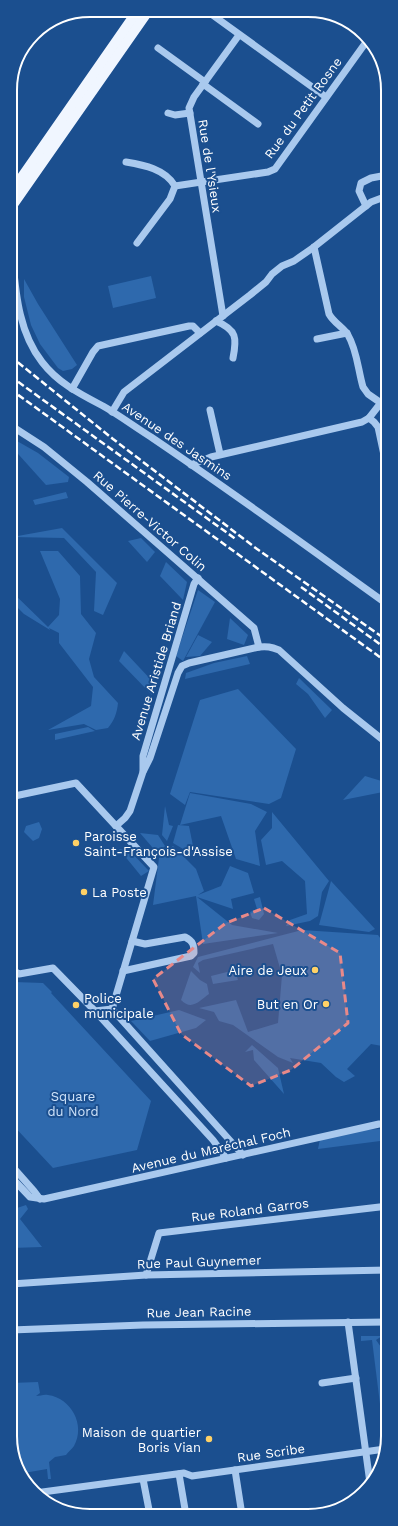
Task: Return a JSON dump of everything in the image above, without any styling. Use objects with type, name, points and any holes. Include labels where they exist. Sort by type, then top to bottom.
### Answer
[{"type":"main road","points":[[17,184],[133,17]]},
{"type":"main road","points":[[17,199],[144,17]]},
{"type":"street","points":[[215,17],[326,97]]},
{"type":"street","name":"Rue de l'Ysieux","points":[[223,316],[189,108],[194,97],[239,35]]},
{"type":"street","name":"Rue du Petit Rosne","points":[[176,186],[268,172],[274,169],[365,44]]},
{"type":"street","points":[[158,48],[258,124]]},
{"type":"street","points":[[168,113],[175,115],[190,113]]},
{"type":"street","points":[[126,162],[139,164],[160,171],[172,180],[176,186],[170,199],[137,243]]},
{"type":"street","points":[[366,206],[359,191],[361,183],[370,178],[381,176]]},
{"type":"street","points":[[112,412],[124,392],[266,282],[272,274],[282,266],[294,261],[371,202],[381,198]]},
{"type":"street","points":[[191,465],[220,454],[362,422],[369,418],[381,403],[368,394],[363,387],[352,343],[347,333],[333,320],[329,314],[314,247]]},
{"type":"street","name":"Avenue des Jasmins","points":[[17,297],[21,321],[29,343],[54,376],[72,389],[112,412],[191,465],[381,599]]},
{"type":"street","points":[[216,321],[226,325],[234,336],[236,343],[233,358]]},
{"type":"street","points":[[72,389],[98,346],[189,326],[193,326],[200,333]]},
{"type":"street","points":[[317,340],[347,333]]},
{"type":"street","points":[[210,410],[220,454]]},
{"type":"street","points":[[369,418],[374,422],[381,434]]},
{"type":"street","name":"Rue Pierre-Victor Colin","points":[[17,430],[44,447],[87,482],[254,628],[258,647]]},
{"type":"street","name":"Avenue Aristide Briand","points":[[142,772],[143,756],[194,584],[198,578]]},
{"type":"street","name":"Avenue Aristide Briand","points":[[116,826],[130,811],[142,772],[150,758],[178,673],[182,666],[189,663],[258,647],[269,646],[279,650],[343,708],[381,738]]},
{"type":"street","points":[[172,662],[182,666]]},
{"type":"street","points":[[17,796],[76,783],[154,867],[112,1009]]},
{"type":"street","points":[[123,971],[191,956],[194,953],[194,945],[191,940],[186,937],[145,944],[132,941]]},
{"type":"street","points":[[17,973],[19,974],[53,968],[95,1011],[213,1140],[226,1158]]},
{"type":"street","points":[[95,1011],[112,1009]]},
{"type":"street","points":[[112,1009],[243,1154]]},
{"type":"street","name":"Avenue du Maréchal Foch","points":[[40,1199],[52,1198],[381,1124]]},
{"type":"street","points":[[17,1172],[40,1199]]},
{"type":"street","points":[[17,1184],[30,1198],[40,1199]]},
{"type":"street","name":"Rue Roland Garros","points":[[146,1275],[159,1233],[381,1207]]},
{"type":"street","name":"Rue Paul Guynemer","points":[[17,1284],[146,1275],[381,1270]]},
{"type":"street","points":[[348,1322],[369,1477]]},
{"type":"street","name":"Rue Jean Racine","points":[[17,1330],[143,1325],[381,1322]]},
{"type":"street","points":[[322,1383],[356,1378]]},
{"type":"street","name":"Rue Scribe","points":[[43,1492],[184,1473],[192,1476],[380,1450]]},
{"type":"street","points":[[235,1470],[241,1509]]},
{"type":"street","points":[[179,1474],[185,1509]]},
{"type":"street","points":[[143,1479],[149,1509]]},
{"type":"highlighted area","points":[[264,908],[340,953],[348,1023],[291,1070],[251,1086],[181,1034],[153,979],[226,923]]},
{"type":"green space","points":[[151,276],[156,298],[113,308],[108,286]]},
{"type":"green space","points":[[24,279],[77,365],[72,369],[63,371],[58,368],[40,344],[31,325],[24,297]]},
{"type":"green space","points":[[17,441],[38,453],[69,477],[68,482],[46,485],[17,453]]},
{"type":"green space","points":[[66,492],[68,498],[35,505],[33,500]]},
{"type":"green space","points":[[62,528],[117,583],[103,615],[94,611],[96,572],[64,538],[17,536]]},
{"type":"green space","points":[[141,538],[155,552],[147,562],[128,541]]},
{"type":"green space","points":[[40,551],[58,551],[80,576],[81,614],[96,633],[89,659],[94,677],[118,703],[115,717],[108,728],[96,730],[84,724],[48,730],[91,706],[93,687],[59,643],[59,633],[49,628],[50,630],[24,614],[17,607],[17,597],[48,627],[59,615],[60,599]]},
{"type":"green space","points":[[166,562],[187,582],[183,600],[160,576]]},
{"type":"green space","points":[[198,590],[215,602],[183,661],[176,656]]},
{"type":"green space","points":[[230,618],[248,635],[244,645],[227,639]]},
{"type":"green space","points":[[198,635],[212,642],[200,656],[186,657]]},
{"type":"green space","points":[[124,651],[154,683],[152,695],[119,661]]},
{"type":"green space","points":[[247,656],[250,664],[185,679],[186,673],[214,663]]},
{"type":"green space","points":[[299,678],[332,710],[325,718],[308,694],[296,684]]},
{"type":"green space","points":[[238,689],[296,749],[281,798],[269,804],[190,792],[185,805],[170,794],[200,700]]},
{"type":"green space","points":[[88,727],[95,731],[55,740],[55,734]]},
{"type":"green space","points":[[365,776],[381,781],[381,792],[343,800]]},
{"type":"green space","points":[[190,793],[251,804],[267,812],[255,831],[260,866],[236,859],[221,816],[180,825]]},
{"type":"green space","points":[[165,806],[169,825],[173,826],[167,841],[162,835]]},
{"type":"green space","points":[[272,812],[329,881],[322,892],[318,916],[310,921],[286,926],[290,920],[307,914],[305,881],[282,861],[266,865],[261,840],[272,828]]},
{"type":"green space","points":[[39,822],[42,829],[39,838],[33,841],[24,832],[26,826]]},
{"type":"green space","points":[[178,825],[189,826],[195,856],[173,843]]},
{"type":"green space","points":[[140,833],[158,835],[165,846],[158,854]]},
{"type":"green space","points":[[173,846],[196,869],[204,891],[198,895],[221,886],[230,866],[248,873],[254,893],[231,899],[233,909],[197,897],[232,925],[278,933],[203,944],[196,896],[153,905],[159,858]]},
{"type":"green space","points":[[119,849],[130,851],[149,871],[141,876]]},
{"type":"green space","points":[[331,881],[375,929],[369,932],[319,925]]},
{"type":"green space","points":[[260,897],[264,914],[259,920],[252,918],[250,912],[257,909],[254,899]]},
{"type":"green space","points":[[302,930],[378,935],[381,939],[381,1046],[371,1044],[347,1069],[355,1076],[344,1082],[336,1077],[321,1063],[290,1058],[293,1063],[278,1057],[233,1025],[219,1021],[214,1012],[199,1008],[236,1000],[248,1032],[278,1023],[282,975],[273,944],[203,960],[198,963],[200,973],[193,967],[198,957]]},
{"type":"green space","points":[[235,970],[238,980],[213,984],[211,976]]},
{"type":"green space","points":[[191,971],[200,980],[207,984],[209,994],[199,1002],[189,1005],[181,1000]]},
{"type":"green space","name":"Square du Nord","points":[[17,982],[43,983],[151,1101],[137,1150],[53,1168],[17,1129]]},
{"type":"green space","points":[[179,1010],[206,1020],[196,1028],[150,1041],[131,1021]]},
{"type":"green space","points":[[252,1045],[278,1068],[284,1094],[254,1060],[253,1050],[245,1052]]},
{"type":"green space","points":[[381,1129],[381,1141],[318,1149],[320,1139],[359,1130]]},
{"type":"green space","points":[[26,1205],[28,1209],[20,1219],[42,1247],[17,1248],[17,1208]]},
{"type":"green space","points":[[361,1336],[381,1336],[376,1340],[381,1347],[381,1412],[372,1340],[361,1341]]},
{"type":"green space","points":[[38,1382],[40,1393],[36,1396],[48,1395],[63,1401],[74,1414],[77,1421],[78,1430],[74,1446],[66,1455],[55,1457],[49,1462],[51,1479],[48,1479],[47,1469],[27,1472],[21,1460],[18,1450],[17,1436],[17,1383]]},
{"type":"railway","points":[[17,362],[113,439],[257,549],[381,636]]},
{"type":"railway","points":[[17,381],[237,540]]},
{"type":"railway","points":[[17,394],[381,658]]},
{"type":"railway","points":[[301,587],[381,645]]},
{"type":"place","name":"Paroisse Saint-François-d'Assise","points":[[76,843]]},
{"type":"place","name":"La Poste","points":[[84,892]]},
{"type":"place","name":"Aire de Jeux","points":[[315,970]]},
{"type":"place","name":"But en Or","points":[[326,1004]]},
{"type":"place","name":"Police municipale","points":[[76,1005]]},
{"type":"place","name":"Maison de quartier Boris Vian","points":[[209,1439]]}]
